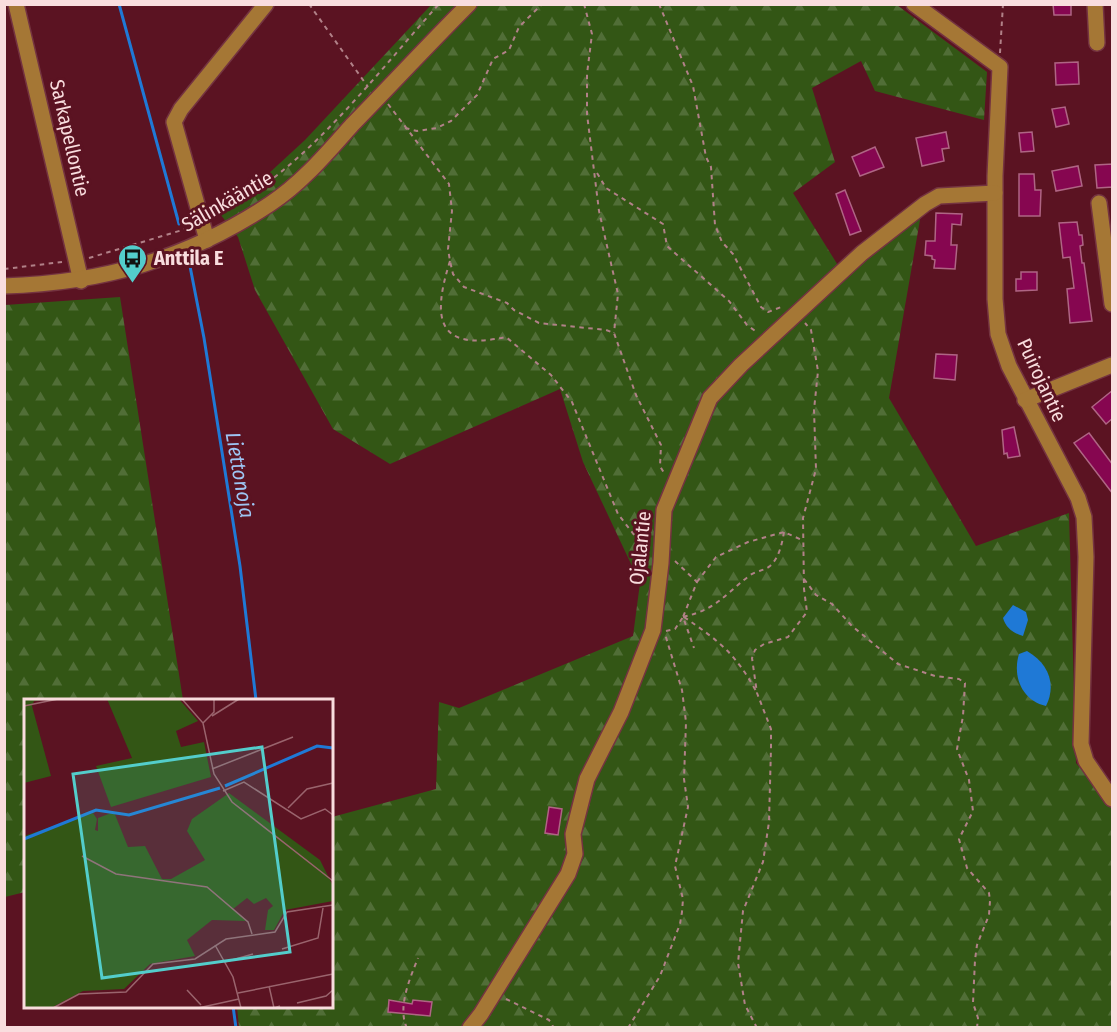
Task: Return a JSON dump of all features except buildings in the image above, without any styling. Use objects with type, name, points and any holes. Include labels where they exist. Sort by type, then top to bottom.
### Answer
[{"type":"street","name":"Sarkapellontie","points":[[16,4],[81,281]]},
{"type":"street","points":[[207,240],[174,122],[181,109],[266,4]]},
{"type":"street","name":"Sälinkääntie","points":[[4,286],[81,281],[160,260],[207,240],[280,196],[306,175],[371,91],[470,4]]},
{"type":"street","points":[[914,4],[1000,67]]},
{"type":"street","points":[[1095,4],[1097,44]]},
{"type":"street","name":"Puirojantie","points":[[1000,67],[995,193],[995,299],[998,334],[1009,366],[1078,498],[1084,517],[1086,557],[1081,744],[1086,761],[1113,799]]},
{"type":"street","name":"Ojalantie","points":[[470,1028],[568,874],[575,854],[573,834],[587,778],[621,712],[658,631],[664,510],[710,398],[768,340],[862,253],[925,204],[939,196],[995,193]]},
{"type":"street","points":[[1099,203],[1113,304]]},
{"type":"street","points":[[1025,400],[1113,365]]},
{"type":"path","points":[[309,4],[371,91],[389,105],[449,184],[452,211],[448,249],[453,274],[464,287],[507,303],[514,310],[539,323],[606,330],[614,333]]},
{"type":"path","points":[[4,269],[103,255],[202,224],[265,187],[371,91],[439,4]]},
{"type":"path","points":[[405,128],[417,131],[437,128],[451,121],[477,94],[492,59],[508,50],[519,27],[542,4]]},
{"type":"path","points":[[584,4],[592,34],[587,74],[587,114],[599,211],[618,294],[614,333],[636,395],[661,446],[660,466],[672,486]]},
{"type":"path","points":[[659,4],[693,86],[706,157],[711,167],[715,225],[722,242],[733,254],[761,308],[768,312],[787,305],[798,312],[811,330],[818,371],[814,419],[816,469],[803,518],[802,540],[807,612],[799,627],[788,637],[764,644],[755,650],[752,658],[757,693]]},
{"type":"path","points":[[1000,67],[1003,4]]},
{"type":"path","points":[[595,171],[606,188],[663,224],[667,246],[729,300],[747,325],[768,340]]},
{"type":"path","points":[[450,261],[441,297],[444,328],[450,335],[464,338],[506,337],[551,375],[577,410],[591,451],[606,479],[618,514],[645,551],[674,561],[697,582]]},
{"type":"path","points":[[628,1028],[660,976],[682,912],[683,899],[675,866],[688,807],[684,779],[686,722],[682,690],[658,631],[675,629],[683,617],[697,582],[716,557],[748,542],[784,532],[802,540]]},
{"type":"path","points":[[683,617],[705,612],[750,575],[770,566],[780,552],[784,532]]},
{"type":"path","points":[[804,579],[816,595],[832,604],[852,626],[898,664],[935,676],[959,679],[965,683],[963,716],[957,749],[969,780],[974,811],[959,839],[967,868],[989,892],[990,901],[990,915],[977,945],[975,960],[973,1003],[978,1018],[977,1028]]},
{"type":"path","points":[[683,617],[694,648]]},
{"type":"path","points":[[683,617],[713,636],[740,663],[757,693],[771,729],[769,822],[763,862],[742,911],[738,963],[746,1005],[757,1028]]},
{"type":"path","points":[[407,1028],[402,1018],[407,985],[418,958]]},
{"type":"path","points":[[494,993],[549,1020],[554,1028]]},
{"type":"green space","points":[[431,5],[897,5],[987,72],[984,120],[875,91],[861,61],[812,88],[835,162],[793,193],[844,275],[921,214],[889,398],[976,546],[1069,513],[1076,763],[1112,804],[1112,1027],[239,1027],[237,1008],[333,1008],[333,817],[436,789],[439,702],[459,708],[633,636],[640,583],[583,462],[560,389],[390,464],[333,429],[255,290],[238,237],[217,210],[253,188],[305,140]]},
{"type":"green space","points":[[120,297],[183,699],[24,699],[24,892],[5,897],[5,305]]},
{"type":"water","points":[[1013,605],[1026,612],[1028,620],[1023,636],[1010,630],[1003,618]]},
{"type":"water","points":[[1027,651],[1040,662],[1048,675],[1051,690],[1046,706],[1031,699],[1018,679],[1019,654]]},
{"type":"waterway","name":"Liettonoja","points":[[119,4],[179,224]]},
{"type":"waterway","name":"Liettonoja","points":[[188,256],[204,338],[240,566],[256,699]]},
{"type":"waterway","name":"Liettonoja","points":[[233,1008],[236,1028]]},
{"type":"place","name":"Anttila E","points":[[133,284]]}]
